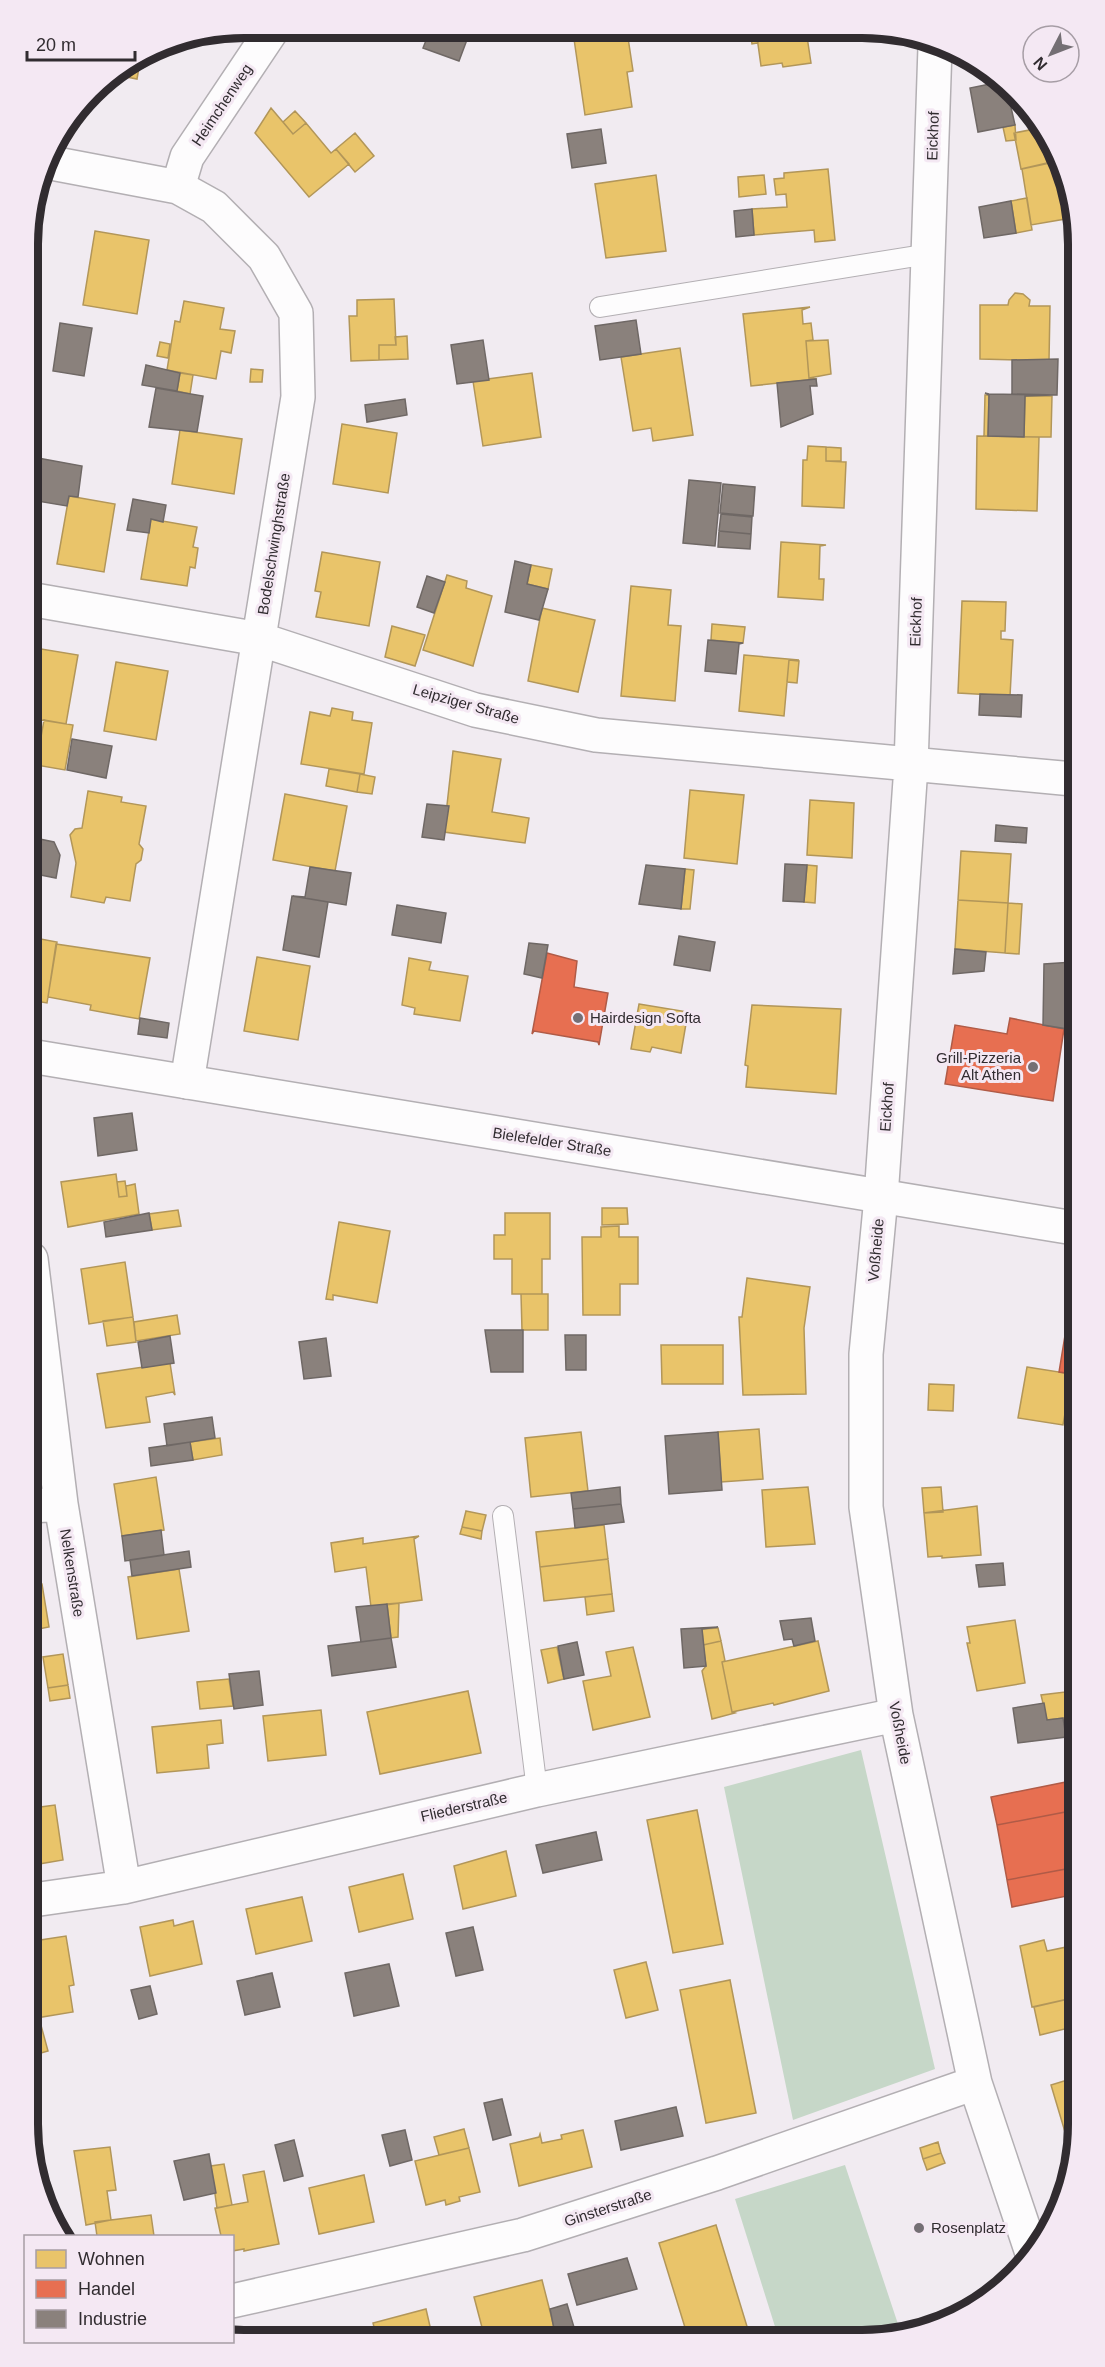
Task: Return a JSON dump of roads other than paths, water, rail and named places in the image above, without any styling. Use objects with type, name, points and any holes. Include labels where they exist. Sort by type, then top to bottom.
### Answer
[{"type":"street","name":"Heimchenweg","points":[[178,187],[187,157],[267,38]]},
{"type":"street","name":"Eickhof","points":[[881,1197],[911,766],[935,51]]},
{"type":"street","name":"Bodelschwinghstraße","points":[[54,164],[178,187],[214,207],[264,257],[296,313],[298,397],[187,1082]]},
{"type":"street","name":"Leipziger Straße","points":[[38,601],[259,639],[475,710],[596,735],[911,766],[1068,779]]},
{"type":"street","name":"Bielefelder Straße","points":[[38,1057],[1067,1227]]},
{"type":"street","name":"Voßheide","points":[[881,1197],[866,1354],[866,1507],[896,1715],[975,2083],[1029,2243]]},
{"type":"street","name":"Nelkenstraße","points":[[38,1374],[46,1505],[124,1887]]},
{"type":"street","name":"Fliederstraße","points":[[38,1899],[124,1887],[537,1790],[896,1715]]},
{"type":"street","name":"Ginsterstraße","points":[[234,2301],[523,2235],[717,2173],[975,2083]]},
{"type":"lane","points":[[600,307],[929,254]]},
{"type":"lane","points":[[503,1516],[537,1790]]},
{"type":"place","name":"Hairdesign Softa","points":[[578,1018]]},
{"type":"place","name":"Grill-Pizzeria Alt Athen","points":[[1033,1067]]},
{"type":"place","name":"Rosenplatz","points":[[919,2228]]}]
